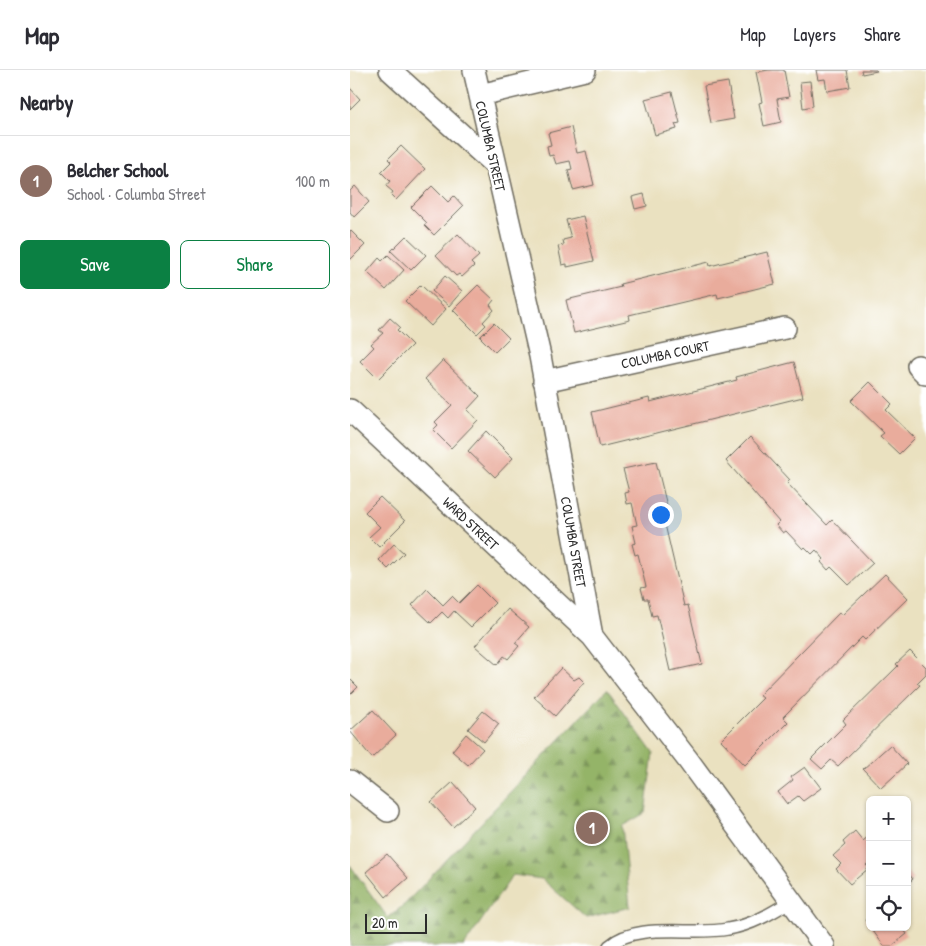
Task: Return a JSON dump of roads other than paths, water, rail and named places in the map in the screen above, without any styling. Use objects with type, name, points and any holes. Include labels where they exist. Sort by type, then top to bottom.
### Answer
[{"type":"street","points":[[390,70],[496,166]]},
{"type":"street","name":"COLUMBA STREET","points":[[474,70],[544,381],[592,636],[688,760],[824,946]]},
{"type":"street","points":[[480,95],[585,70]]},
{"type":"street","name":"COLUMBA COURT","points":[[544,381],[785,328]]},
{"type":"street","name":"WARD STREET","points":[[350,410],[592,636]]},
{"type":"street","points":[[350,781],[388,811]]},
{"type":"lane","points":[[609,946],[627,935],[642,932],[735,928],[764,918],[790,901]]},
{"type":"place","name":"Belcher School","points":[[592,828]]}]
